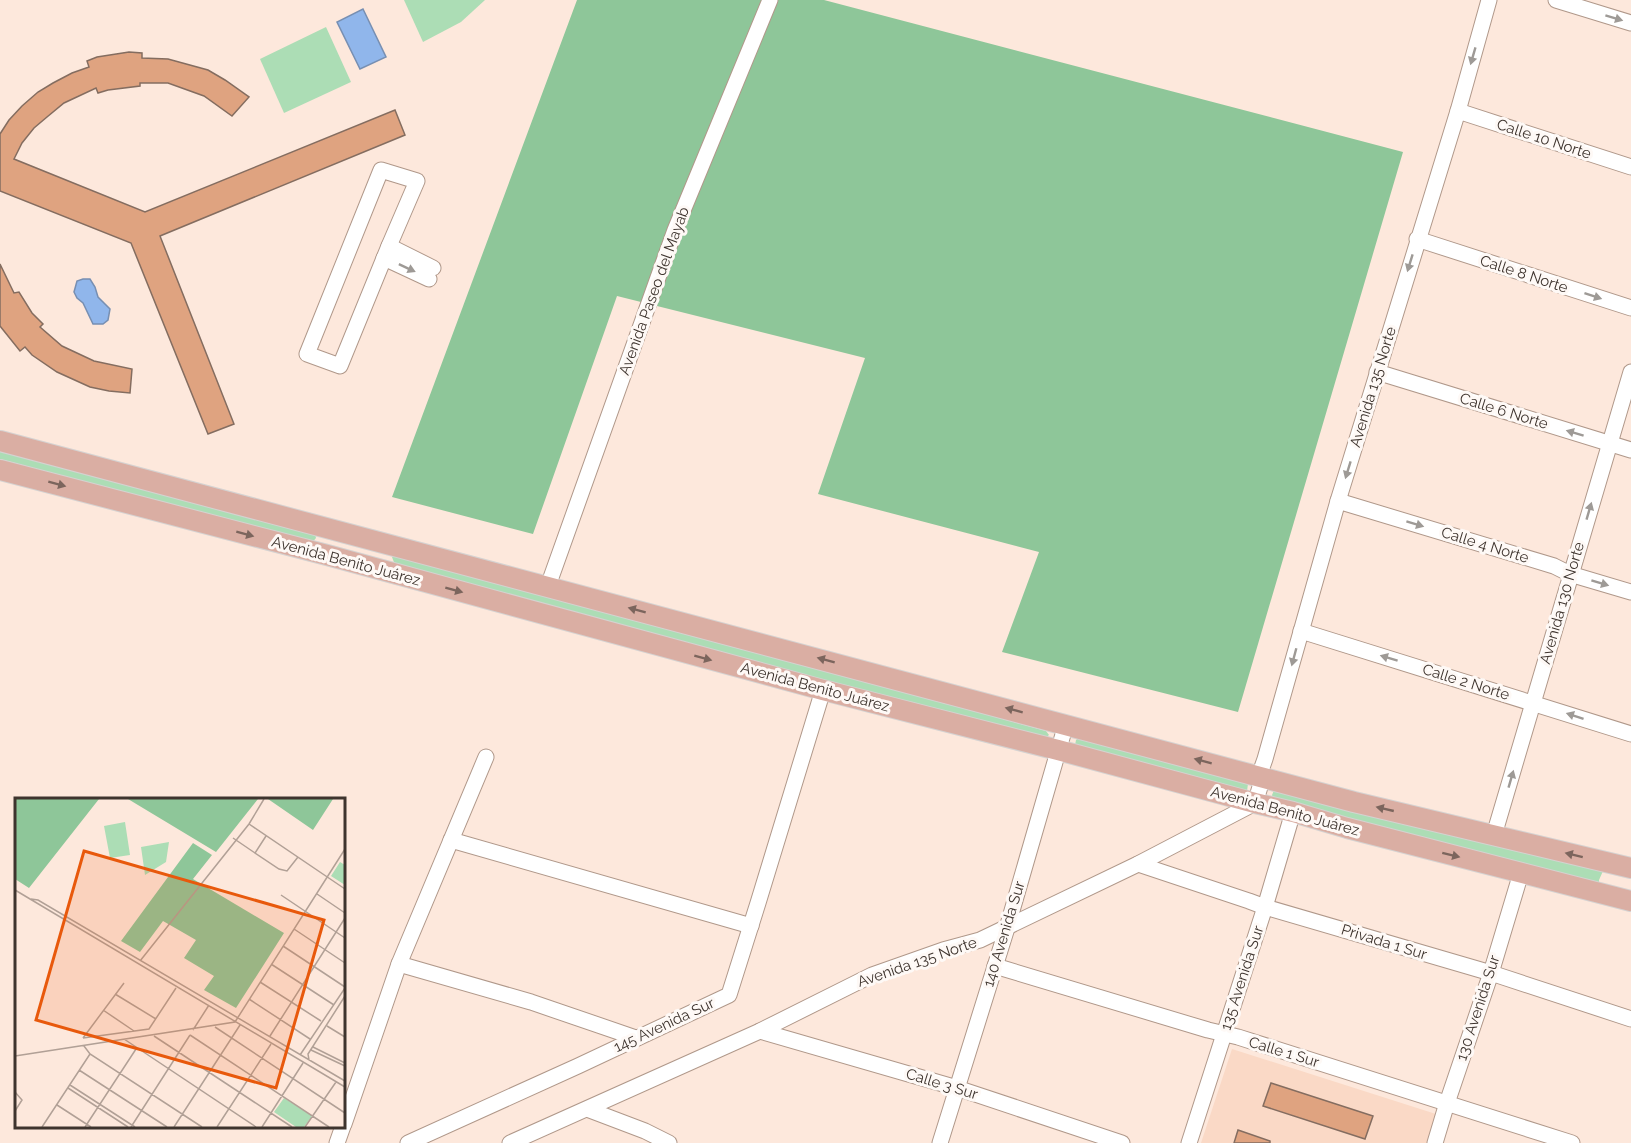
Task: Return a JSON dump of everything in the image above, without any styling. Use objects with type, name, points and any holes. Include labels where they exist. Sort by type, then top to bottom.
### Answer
[{"type":"main road","name":"Avenida Benito Juárez","points":[[0,441],[1354,802],[1626,867]]},
{"type":"main road","name":"Avenida Benito Juárez","points":[[0,470],[327,555],[823,690],[1631,901]]},
{"type":"main road","points":[[1611,895],[1608,878],[1612,870],[1626,867]]},
{"type":"street","name":"Avenida Paseo del Mayab","points":[[548,586],[675,230],[770,0]]},
{"type":"street","name":"Avenida 135 Norte","points":[[510,1143],[760,1031],[872,975],[943,950],[980,940],[1007,928],[1138,864],[1255,803],[1260,787],[1259,776],[1338,501],[1458,111],[1489,0]]},
{"type":"street","points":[[1556,0],[1631,23]]},
{"type":"street","name":"Calle 10 Norte","points":[[1458,111],[1631,167]]},
{"type":"street","points":[[381,170],[417,181],[387,252],[340,366],[307,354],[381,170]]},
{"type":"street","name":"Calle 8 Norte","points":[[1418,239],[1631,308]]},
{"type":"street","points":[[387,252],[431,273]]},
{"type":"street","name":"Calle 6 Norte","points":[[1377,372],[1631,450]]},
{"type":"street","name":"Avenida 130 Norte","points":[[1494,835],[1631,372]]},
{"type":"street","name":"Calle 4 Norte","points":[[1338,501],[1554,566],[1570,574],[1631,592]]},
{"type":"street","name":"Calle 2 Norte","points":[[1301,631],[1631,734]]},
{"type":"street","name":"145 Avenida Sur","points":[[408,1143],[729,995],[823,690]]},
{"type":"street","name":"140 Avenida Sur","points":[[940,1143],[1007,928],[1066,724]]},
{"type":"street","points":[[345,1119],[399,964],[486,757]]},
{"type":"street","name":"135 Avenida Sur","points":[[1189,1143],[1293,812]]},
{"type":"street","points":[[451,840],[751,926]]},
{"type":"street","name":"Privada 1 Sur","points":[[1138,864],[1265,907],[1491,973],[1631,1018]]},
{"type":"street","name":"130 Avenida Sur","points":[[1435,1143],[1521,873]]},
{"type":"street","points":[[399,964],[531,1002],[636,1038]]},
{"type":"street","name":"Calle 1 Sur","points":[[995,966],[1238,1037],[1572,1143]]},
{"type":"street","name":"Calle 3 Sur","points":[[760,1031],[957,1088],[1122,1143]]},
{"type":"street","points":[[586,1109],[645,1131],[669,1143]]},
{"type":"street","points":[[337,1143],[342,1128]]},
{"type":"shaded area","points":[[1232,1049],[1439,1115],[1430,1143],[1201,1143]]},
{"type":"green space","points":[[404,0],[485,0],[461,22],[423,42]]},
{"type":"green space","points":[[577,0],[824,0],[1403,152],[1238,712],[1002,652],[1039,552],[818,494],[865,358],[617,296],[533,534],[392,497]]},
{"type":"green space","points":[[326,27],[351,82],[284,113],[260,59]]},
{"type":"green space","points":[[0,449],[315,534],[316,538],[312,543],[0,459]]},
{"type":"green space","points":[[398,555],[725,642],[1046,731],[1049,735],[1043,740],[395,565],[392,557]]},
{"type":"green space","points":[[1081,736],[1248,784],[1247,791],[1235,792],[1075,745],[1076,740]]},
{"type":"green space","points":[[1275,788],[1603,871],[1599,884],[1274,801],[1272,795]]},
{"type":"water","points":[[363,9],[386,57],[360,69],[337,22]]},
{"type":"water","points":[[90,279],[98,297],[110,309],[108,320],[103,324],[93,324],[83,303],[74,292],[77,281]]},
{"type":"building","points":[[129,52],[142,53],[142,58],[168,59],[208,70],[249,97],[232,116],[204,96],[168,83],[140,83],[140,86],[98,93],[96,88],[64,103],[34,128],[22,143],[14,159],[145,212],[395,110],[405,135],[160,236],[234,424],[208,434],[131,243],[0,191],[0,134],[9,120],[38,92],[72,73],[89,67],[87,61],[97,57]]},
{"type":"building","points":[[0,264],[14,293],[19,292],[32,313],[43,324],[40,327],[62,346],[94,361],[132,369],[130,393],[90,387],[57,372],[32,355],[25,347],[20,351],[0,326]]},
{"type":"building","points":[[1271,1083],[1373,1116],[1365,1139],[1263,1106]]},
{"type":"building","points":[[1238,1130],[1270,1141],[1270,1143],[1234,1143]]}]
